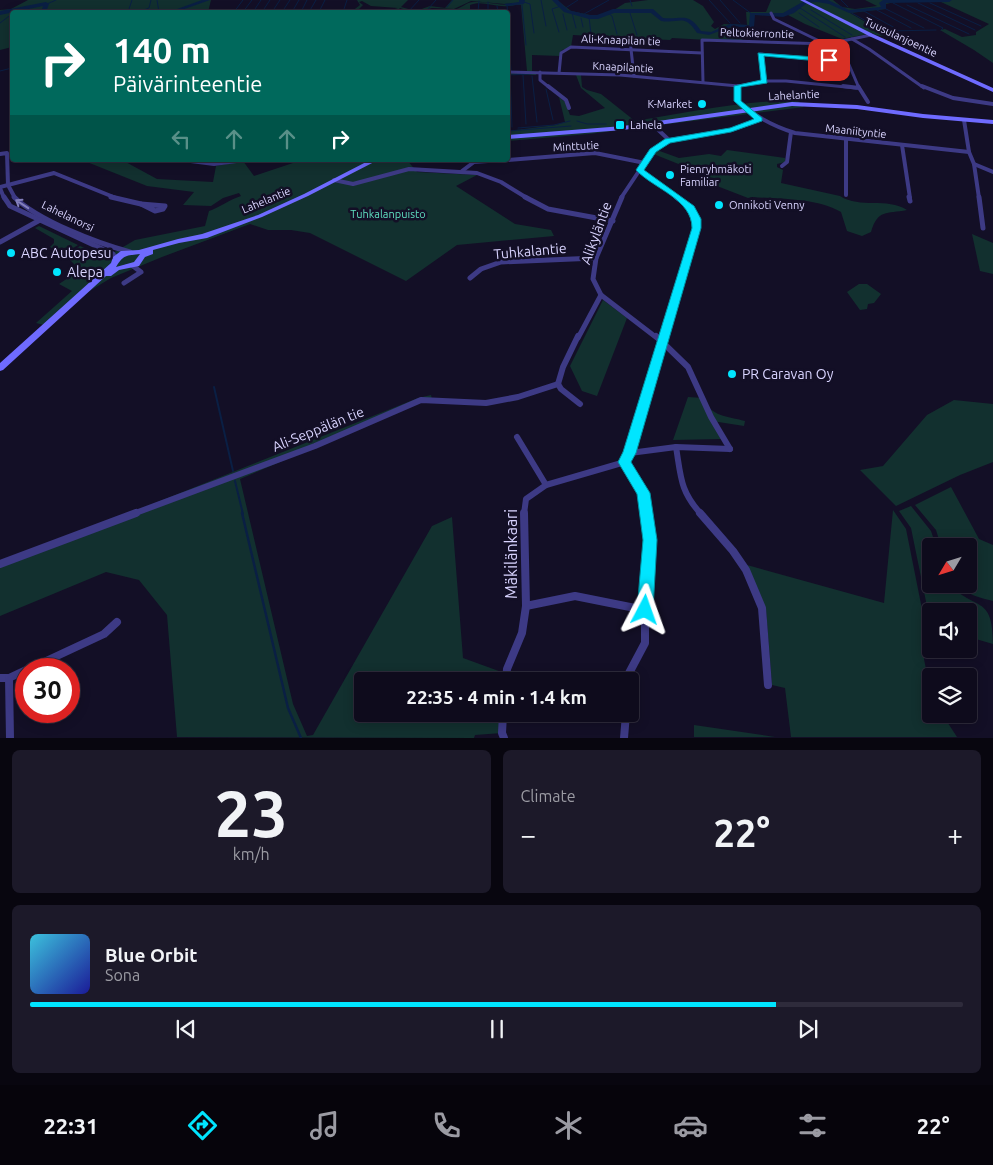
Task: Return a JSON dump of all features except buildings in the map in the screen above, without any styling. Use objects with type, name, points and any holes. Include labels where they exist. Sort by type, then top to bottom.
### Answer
[{"type":"main road","name":"Tuusulanjoentie","points":[[802,0],[871,35],[993,90]]},
{"type":"main road","name":"Lahelantie","points":[[510,137],[652,124],[792,104],[825,104],[993,122]]},
{"type":"main road","name":"Lahelantie","points":[[0,368],[130,252],[141,254],[160,246],[204,236],[245,222],[284,206],[371,162]]},
{"type":"main road","name":"Lahelantie","points":[[117,263],[133,266],[141,260],[141,254]]},
{"type":"street","points":[[771,14],[774,19],[844,53],[859,88],[868,102]]},
{"type":"street","name":"Peltokierrontie","points":[[702,53],[702,40],[828,44],[871,35]]},
{"type":"street","points":[[852,39],[870,48],[924,88],[957,99],[993,104]]},
{"type":"street","points":[[630,40],[634,76]]},
{"type":"street","name":"Ali-Knaapilan tie","points":[[559,73],[560,53],[572,47],[702,53]]},
{"type":"street","points":[[702,53],[703,82]]},
{"type":"street","points":[[765,81],[760,54],[848,61]]},
{"type":"street","name":"Knaapilantie","points":[[510,72],[634,76],[738,86],[765,81],[859,88]]},
{"type":"street","points":[[540,72],[540,80],[566,100],[568,108]]},
{"type":"street","points":[[738,86],[738,101],[746,110]]},
{"type":"street","name":"Maaniityntie","points":[[746,110],[760,120],[791,132],[805,135],[969,152]]},
{"type":"street","name":"Alikyläntie","points":[[601,295],[593,279],[596,258],[614,221],[620,199],[653,150],[669,140],[731,130],[760,120]]},
{"type":"street","points":[[964,120],[969,152],[974,164],[983,228]]},
{"type":"street","points":[[652,124],[669,140]]},
{"type":"street","points":[[782,166],[786,162],[791,132]]},
{"type":"street","points":[[846,139],[846,195]]},
{"type":"street","points":[[902,145],[910,201]]},
{"type":"street","points":[[0,154],[7,152],[8,185]]},
{"type":"street","name":"Minttutie","points":[[510,160],[595,152],[645,163]]},
{"type":"street","points":[[192,162],[215,164],[230,162]]},
{"type":"street","points":[[462,171],[467,164],[475,162]]},
{"type":"street","points":[[974,164],[993,172]]},
{"type":"street","points":[[334,180],[353,184],[409,169],[462,171],[489,176],[548,209],[614,221]]},
{"type":"street","points":[[630,672],[645,642],[645,610],[650,540],[643,493],[624,462],[630,453],[696,228],[696,219],[691,208],[640,170]]},
{"type":"street","points":[[0,188],[54,173],[112,197],[141,204]]},
{"type":"street","name":"Lahelanorsi","points":[[8,185],[18,202],[88,237],[130,252]]},
{"type":"street","name":"Lahelanorsi","points":[[0,188],[10,206],[113,254],[117,263]]},
{"type":"street","points":[[0,242],[47,217]]},
{"type":"street","name":"Tuhkalantie","points":[[470,278],[481,269],[501,262],[596,258]]},
{"type":"street","points":[[124,283],[141,272],[133,266]]},
{"type":"street","points":[[580,404],[561,389],[558,379],[601,295],[662,342],[688,367],[711,417],[730,449],[676,447],[630,453]]},
{"type":"street","name":"Ali-Seppälän tie","points":[[0,564],[315,446],[422,400],[431,398],[477,403],[520,397],[558,384]]},
{"type":"street","points":[[517,437],[546,485]]},
{"type":"street","points":[[676,447],[684,491],[690,502],[733,551],[746,570],[762,608],[768,684]]},
{"type":"street","name":"Mäkilänkaari","points":[[507,672],[522,633],[526,606],[523,518],[526,499],[546,485],[624,462]]},
{"type":"street","points":[[526,606],[575,596],[645,610]]},
{"type":"street","points":[[51,658],[104,634],[117,622]]},
{"type":"street","points":[[5,678],[10,738]]},
{"type":"street","points":[[503,722],[502,733],[504,738]]},
{"type":"street","points":[[624,738],[625,722]]},
{"type":"green space","points":[[28,0],[211,0],[208,10],[10,10],[10,48],[0,50],[0,10],[11,9]]},
{"type":"green space","points":[[357,0],[408,0],[401,7],[412,10],[400,8],[403,10],[391,10],[398,8],[371,6],[362,1],[359,2],[363,5],[358,10],[354,10],[360,5]]},
{"type":"green space","points":[[452,0],[557,0],[571,11],[595,16],[614,10],[625,3],[648,0],[693,0],[703,6],[714,22],[711,26],[715,29],[724,24],[747,25],[746,12],[766,12],[771,0],[833,0],[842,7],[855,9],[877,6],[865,0],[993,0],[993,63],[940,30],[945,29],[962,37],[976,35],[976,32],[989,24],[941,2],[895,2],[886,4],[886,9],[850,13],[874,27],[893,33],[882,36],[872,33],[842,39],[788,15],[758,13],[754,15],[753,26],[735,26],[744,42],[573,35],[571,47],[562,50],[560,56],[532,55],[532,71],[536,72],[536,75],[510,75],[510,71],[527,71],[521,5],[504,6],[479,3],[470,5],[470,10],[453,10],[474,2],[510,5],[521,3],[504,4],[471,1],[454,9],[432,8],[419,10],[430,6],[445,8]]},
{"type":"green space","points":[[576,75],[581,75],[582,87],[601,94],[635,121],[756,102],[797,100],[804,107],[589,134],[510,141],[510,131],[556,125],[565,122],[559,97],[565,102],[570,115],[579,116],[605,108],[581,88]]},
{"type":"green space","points":[[654,149],[679,158],[709,154],[721,156],[727,150],[785,158],[785,162],[777,164],[777,167],[783,170],[781,183],[840,196],[856,202],[891,204],[907,210],[880,216],[871,232],[862,236],[847,231],[841,212],[831,207],[798,200],[748,198],[717,186],[696,171],[651,153]]},
{"type":"green space","name":"Tuhkalanpuisto","points":[[87,162],[126,162],[157,179],[213,182],[216,166],[238,162],[244,162],[254,176],[296,162],[409,162],[417,172],[477,175],[456,186],[515,224],[551,230],[554,236],[457,245],[406,281],[310,233],[291,230],[268,230],[250,224],[111,278],[83,295],[48,326],[36,323],[72,291],[59,284],[80,270],[65,255],[80,246],[106,257],[135,240],[205,226],[209,211],[241,196],[239,193],[223,198],[211,206],[183,205],[194,192],[147,186]]},
{"type":"green space","points":[[39,226],[78,245],[64,254],[50,247],[54,243],[54,239],[35,228]]},
{"type":"green space","points":[[972,234],[993,243],[993,274],[980,271]]},
{"type":"green space","points":[[859,284],[867,284],[881,294],[874,303],[868,304],[867,309],[860,310],[847,292]]},
{"type":"green space","points":[[603,300],[627,318],[597,396],[582,391],[570,366]]},
{"type":"green space","points":[[431,395],[433,403],[420,403],[240,479],[293,704],[307,736],[313,735],[432,526],[452,517],[463,658],[502,672],[354,672],[354,722],[503,722],[502,733],[475,735],[474,738],[177,737],[167,615],[139,580],[106,572],[0,616],[0,561],[140,509],[418,398]]},
{"type":"green space","points":[[688,397],[703,398],[710,409],[720,415],[745,421],[744,426],[712,421],[721,439],[673,440]]},
{"type":"green space","points":[[954,400],[993,404],[993,462],[960,475],[896,506],[860,470],[883,466],[927,415]]},
{"type":"green space","points":[[951,487],[979,539],[993,545],[993,601],[969,593],[978,592],[978,538],[938,538],[936,530],[915,505]]},
{"type":"green space","points":[[911,506],[931,531],[933,538],[922,538],[922,582],[911,528],[899,511]]},
{"type":"green space","points":[[893,510],[906,529],[922,609],[922,658],[924,658],[926,668],[922,668],[922,723],[948,723],[957,737],[791,737],[785,688],[772,685],[766,610],[747,565],[884,603]]},
{"type":"green space","points":[[924,593],[959,593],[976,603],[926,603]]},
{"type":"green space","points":[[977,603],[986,610],[990,617],[993,644],[977,639]]},
{"type":"green space","points":[[694,725],[775,737],[694,737]]},
{"type":"waterway","points":[[47,4],[56,0]]},
{"type":"waterway","points":[[129,10],[132,0]]},
{"type":"waterway","points":[[144,10],[149,8],[151,0]]},
{"type":"waterway","points":[[157,0],[159,10]]},
{"type":"waterway","points":[[178,10],[207,0]]},
{"type":"waterway","points":[[236,10],[243,0]]},
{"type":"waterway","points":[[244,10],[252,0]]},
{"type":"waterway","points":[[254,10],[261,0]]},
{"type":"waterway","points":[[263,10],[270,0]]},
{"type":"waterway","points":[[273,10],[280,0]]},
{"type":"waterway","points":[[283,10],[290,0]]},
{"type":"waterway","points":[[293,10],[299,0]]},
{"type":"waterway","points":[[302,10],[307,0]]},
{"type":"waterway","points":[[310,10],[316,0]]},
{"type":"waterway","points":[[320,10],[325,0]]},
{"type":"waterway","points":[[344,10],[347,0]]},
{"type":"waterway","points":[[410,10],[419,0]]},
{"type":"waterway","points":[[428,9],[436,0]]},
{"type":"waterway","points":[[447,7],[453,0]]},
{"type":"waterway","points":[[507,4],[522,3],[522,0]]},
{"type":"waterway","points":[[541,0],[546,26]]},
{"type":"waterway","points":[[555,0],[566,11],[589,17],[598,17],[613,11],[624,10],[653,11],[661,19],[666,20],[685,18],[693,23],[699,32],[709,34],[730,25],[752,26],[752,14],[783,15],[805,2],[817,0],[827,1],[845,11],[853,12],[884,8],[882,3],[885,1],[949,0]]},
{"type":"waterway","points":[[564,9],[578,0]]},
{"type":"waterway","points":[[584,14],[609,0]]},
{"type":"waterway","points":[[630,0],[632,6]]},
{"type":"waterway","points":[[709,0],[730,23]]},
{"type":"waterway","points":[[720,0],[740,23]]},
{"type":"waterway","points":[[733,0],[752,14]]},
{"type":"waterway","points":[[841,0],[848,7]]},
{"type":"waterway","points":[[478,10],[479,1]]},
{"type":"waterway","points":[[488,2],[488,10]]},
{"type":"waterway","points":[[524,2],[530,4],[534,33]]},
{"type":"waterway","points":[[893,3],[943,28],[941,30]]},
{"type":"waterway","points":[[918,3],[975,30]]},
{"type":"waterway","points":[[930,3],[981,26]]},
{"type":"waterway","points":[[15,10],[46,4],[44,10]]},
{"type":"waterway","points":[[507,4],[507,10]]},
{"type":"waterway","points":[[522,5],[526,45]]},
{"type":"waterway","points":[[907,5],[969,34]]},
{"type":"waterway","points":[[497,6],[498,10]]},
{"type":"waterway","points":[[559,32],[552,9],[561,6]]},
{"type":"waterway","points":[[797,6],[845,37]]},
{"type":"waterway","points":[[873,8],[911,28]]},
{"type":"waterway","points":[[884,8],[924,28]]},
{"type":"waterway","points":[[811,10],[852,35]]},
{"type":"waterway","points":[[862,10],[895,28]]},
{"type":"waterway","points":[[0,13],[10,11]]},
{"type":"waterway","points":[[848,11],[875,26]]},
{"type":"waterway","points":[[572,13],[576,28]]},
{"type":"waterway","points":[[608,13],[612,16],[617,34]]},
{"type":"waterway","points":[[630,13],[637,35]]},
{"type":"waterway","points":[[799,13],[819,27]]},
{"type":"waterway","points":[[563,14],[567,30]]},
{"type":"waterway","points":[[0,23],[10,16]]},
{"type":"waterway","points":[[589,17],[591,34]]},
{"type":"waterway","points":[[581,18],[583,27]]},
{"type":"waterway","points":[[890,31],[936,30]]},
{"type":"waterway","points":[[510,54],[511,71]]},
{"type":"waterway","points":[[0,71],[10,68]]},
{"type":"waterway","points":[[510,75],[531,74]]},
{"type":"waterway","points":[[510,75],[512,127]]},
{"type":"waterway","points":[[523,75],[526,124]]},
{"type":"waterway","points":[[532,76],[537,122]]},
{"type":"waterway","points":[[546,89],[553,120]]},
{"type":"waterway","points":[[518,128],[554,125],[570,121]]},
{"type":"waterway","points":[[577,121],[587,124],[606,124]]},
{"type":"waterway","points":[[510,131],[571,126]]},
{"type":"waterway","points":[[214,387],[233,471]]},
{"type":"waterway","points":[[235,481],[243,514]]},
{"type":"waterway","points":[[242,513],[288,708],[301,738]]},
{"type":"place","name":"K-Market","points":[[702,104]]},
{"type":"place","name":"Lahela","points":[[620,125]]},
{"type":"place","name":"Pienryhmäkoti Familiar","points":[[670,175]]},
{"type":"place","name":"Onnikoti Venny","points":[[719,205]]},
{"type":"place","name":"ABC Autopesu","points":[[11,253]]},
{"type":"place","name":"Alepa","points":[[57,272]]},
{"type":"place","name":"PR Caravan Oy","points":[[732,374]]},
{"type":"route","points":[[645,610],[650,540],[643,493],[624,462],[630,453],[696,228],[696,219],[691,208],[640,170],[653,150],[667,141],[731,130],[760,120],[746,110],[738,101],[738,86],[765,81],[760,54],[829,60]]}]
